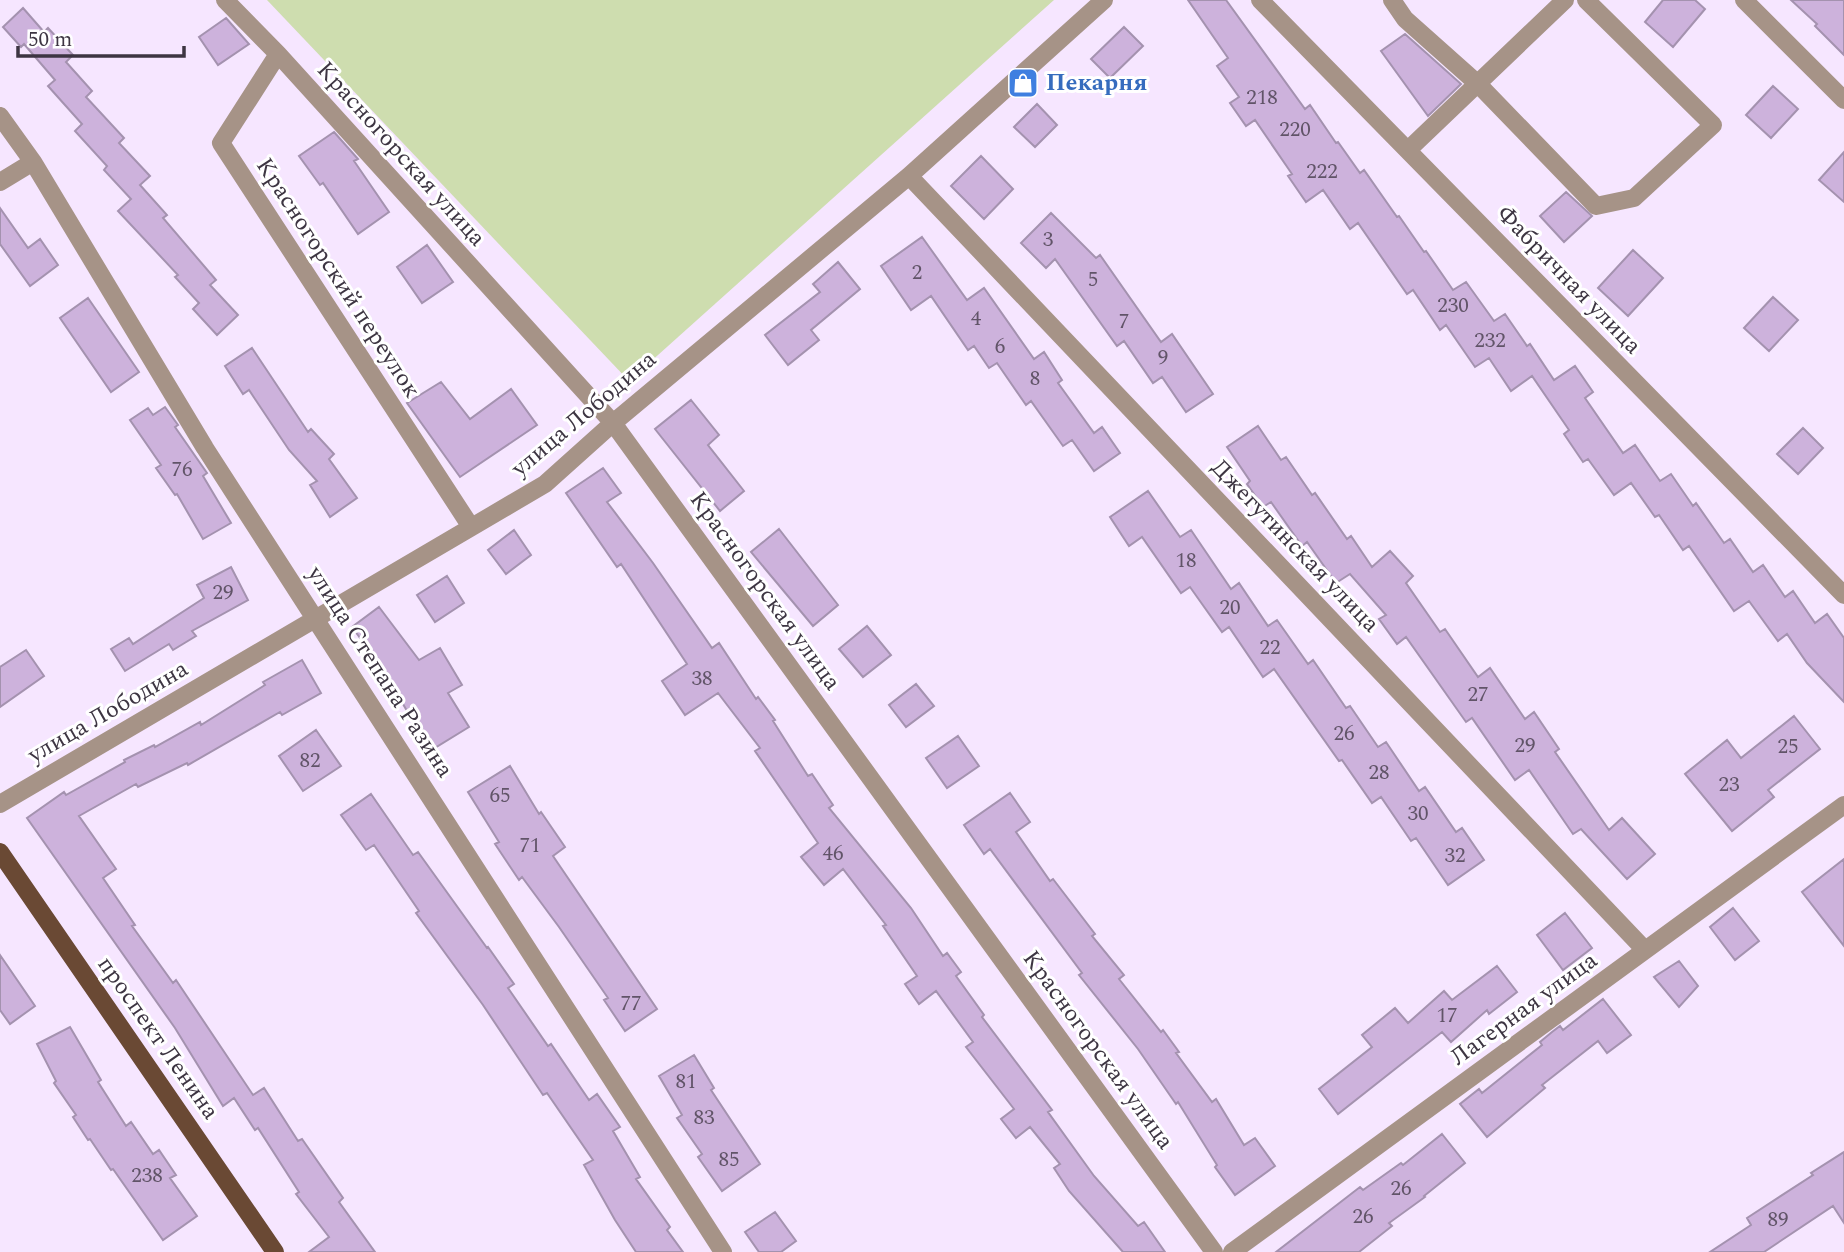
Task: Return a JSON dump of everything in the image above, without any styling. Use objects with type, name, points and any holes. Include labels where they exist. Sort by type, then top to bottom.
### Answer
[{"type":"main road","name":"проспект Ленина","points":[[0,852],[275,1252]]},
{"type":"street","name":"Красногорская улица","points":[[225,0],[278,54],[613,423],[1214,1252]]},
{"type":"street","name":"улица Лободина","points":[[0,804],[545,484],[613,423],[908,176],[1104,0]]},
{"type":"street","name":"Фабричная улица","points":[[1260,0],[1844,595]]},
{"type":"street","points":[[1392,0],[1405,19],[1478,83],[1596,206],[1634,198],[1713,125],[1586,0]]},
{"type":"street","points":[[1408,150],[1565,0]]},
{"type":"street","points":[[1744,0],[1844,100]]},
{"type":"street","name":"Красногорский переулок","points":[[278,54],[221,143],[471,527]]},
{"type":"street","name":"улица Степана Разина","points":[[0,116],[33,162],[205,448],[723,1252]]},
{"type":"street","points":[[0,182],[33,162]]},
{"type":"street","name":"Джегутинская улица","points":[[908,176],[1645,950]]},
{"type":"street","name":"Лагерная улица","points":[[1232,1252],[1844,805]]},
{"type":"green space","points":[[267,0],[1054,0],[629,381]]},
{"type":"building","points":[[1188,0],[1226,0],[1305,109],[1310,105],[1360,173],[1364,170],[1453,290],[1466,282],[1494,321],[1505,314],[1527,346],[1530,344],[1554,380],[1575,366],[1593,392],[1585,398],[1623,453],[1635,445],[1660,481],[1671,474],[1693,506],[1696,503],[1724,543],[1730,539],[1753,572],[1763,565],[1785,597],[1793,591],[1815,623],[1827,614],[1844,638],[1844,702],[1807,663],[1787,634],[1778,641],[1749,601],[1734,611],[1689,546],[1683,550],[1659,515],[1655,517],[1631,483],[1614,495],[1588,459],[1583,462],[1564,434],[1569,430],[1532,376],[1511,391],[1489,358],[1475,367],[1446,325],[1440,330],[1413,290],[1407,294],[1358,223],[1350,229],[1323,190],[1306,202],[1288,176],[1292,174],[1255,120],[1246,126],[1230,103],[1239,97],[1217,66],[1228,58]]},
{"type":"building","points":[[1663,0],[1695,0],[1705,9],[1673,47],[1645,22]]},
{"type":"building","points":[[1791,0],[1844,0],[1844,55],[1815,26],[1817,24]]},
{"type":"building","points":[[23,8],[44,32],[48,28],[73,55],[66,62],[92,91],[86,97],[124,138],[119,143],[150,176],[140,185],[167,215],[163,218],[216,280],[210,285],[238,315],[217,335],[193,309],[199,303],[175,277],[178,275],[118,211],[131,199],[104,170],[107,166],[75,131],[82,124],[48,86],[55,80],[24,44],[21,47],[3,27]]},
{"type":"building","points":[[226,18],[249,44],[218,65],[199,37]]},
{"type":"building","points":[[1124,27],[1143,46],[1110,78],[1091,59]]},
{"type":"building","points":[[1405,34],[1461,84],[1428,116],[1381,51]]},
{"type":"building","points":[[1773,86],[1798,109],[1771,138],[1746,115]]},
{"type":"building","points":[[1037,104],[1057,125],[1035,147],[1014,127]]},
{"type":"building","points":[[334,132],[358,159],[354,161],[389,212],[358,234],[323,183],[320,185],[299,156]]},
{"type":"building","points":[[1844,152],[1844,202],[1819,180]]},
{"type":"building","points":[[981,156],[1013,189],[984,219],[951,186]]},
{"type":"building","points":[[1566,192],[1592,216],[1564,242],[1540,216]]},
{"type":"building","points":[[0,208],[28,248],[40,239],[58,265],[30,286],[0,244]]},
{"type":"building","points":[[1051,213],[1096,258],[1100,255],[1161,342],[1172,334],[1213,394],[1186,412],[1162,377],[1153,383],[1124,341],[1117,346],[1055,259],[1046,268],[1021,243]]},
{"type":"building","points":[[922,237],[967,300],[984,288],[1034,359],[1044,352],[1062,380],[1058,383],[1094,433],[1102,427],[1120,453],[1094,471],[1072,440],[1063,446],[1031,401],[1026,405],[997,363],[989,368],[974,346],[968,350],[931,296],[911,310],[881,266]]},
{"type":"building","points":[[427,245],[453,282],[422,303],[397,267]]},
{"type":"building","points":[[1633,250],[1663,278],[1628,316],[1598,288]]},
{"type":"building","points":[[838,262],[860,289],[811,330],[819,340],[788,365],[765,335],[820,292],[813,284]]},
{"type":"building","points":[[1773,297],[1798,320],[1769,351],[1744,328]]},
{"type":"building","points":[[88,298],[139,372],[111,392],[60,318]]},
{"type":"building","points":[[252,348],[308,432],[311,429],[334,454],[329,459],[357,498],[330,517],[310,485],[317,481],[289,450],[249,390],[243,394],[225,366]]},
{"type":"building","points":[[441,382],[470,419],[511,389],[537,425],[460,477],[407,403]]},
{"type":"building","points":[[691,400],[719,435],[708,445],[744,491],[720,511],[655,429]]},
{"type":"building","points":[[165,407],[178,425],[175,427],[207,473],[203,476],[231,523],[203,539],[177,494],[175,495],[156,468],[161,465],[130,420],[148,408],[153,415]]},
{"type":"building","points":[[1258,426],[1281,460],[1286,457],[1312,495],[1315,493],[1347,539],[1351,536],[1372,567],[1390,551],[1413,576],[1406,583],[1440,632],[1445,629],[1478,677],[1490,668],[1525,719],[1534,712],[1559,749],[1555,752],[1609,830],[1622,818],[1655,854],[1627,879],[1581,829],[1573,834],[1529,770],[1515,780],[1472,718],[1466,722],[1406,637],[1397,644],[1379,619],[1386,615],[1350,574],[1336,583],[1307,542],[1302,546],[1271,502],[1263,507],[1247,484],[1250,481],[1227,447]]},
{"type":"building","points":[[1803,428],[1823,448],[1798,474],[1777,454]]},
{"type":"building","points":[[603,468],[621,493],[607,502],[712,648],[719,643],[756,699],[758,697],[775,720],[773,721],[808,776],[812,774],[833,805],[829,808],[911,908],[943,956],[947,953],[961,972],[956,976],[984,1015],[982,1017],[1052,1110],[1048,1112],[1094,1176],[1138,1226],[1144,1222],[1165,1252],[1123,1252],[1069,1191],[1054,1168],[1060,1164],[1030,1127],[1016,1138],[1001,1119],[1014,1109],[966,1047],[973,1042],[936,991],[919,1004],[905,984],[917,976],[883,926],[886,925],[843,869],[824,885],[801,857],[818,843],[755,751],[760,748],[718,693],[685,715],[662,681],[687,664],[621,564],[617,567],[566,493]]},
{"type":"building","points":[[1148,491],[1180,537],[1191,530],[1231,589],[1239,583],[1268,626],[1277,620],[1308,664],[1313,660],[1346,708],[1350,706],[1378,747],[1386,742],[1419,791],[1425,787],[1456,832],[1462,828],[1484,860],[1448,885],[1416,838],[1411,841],[1381,797],[1372,803],[1274,669],[1263,677],[1229,627],[1222,632],[1190,587],[1181,593],[1142,537],[1129,546],[1110,517]]},
{"type":"building","points":[[779,529],[838,605],[813,626],[751,552]]},
{"type":"building","points":[[514,530],[531,555],[506,574],[488,550]]},
{"type":"building","points":[[231,567],[248,600],[192,631],[196,636],[173,650],[169,644],[125,671],[111,649],[129,638],[133,644],[204,598],[197,585]]},
{"type":"building","points":[[447,576],[464,603],[435,622],[417,595]]},
{"type":"building","points":[[379,607],[419,660],[440,648],[462,685],[448,693],[469,727],[433,749],[413,714],[410,716],[382,668],[352,627]]},
{"type":"building","points":[[867,626],[891,655],[863,677],[839,649]]},
{"type":"building","points":[[26,650],[44,676],[0,707],[0,667]]},
{"type":"building","points":[[302,660],[321,693],[282,715],[280,712],[188,765],[187,763],[138,787],[136,784],[79,816],[116,869],[103,878],[135,925],[132,926],[173,983],[176,980],[253,1095],[264,1088],[298,1141],[302,1139],[343,1198],[339,1202],[375,1252],[309,1252],[329,1237],[296,1194],[299,1192],[258,1128],[255,1130],[234,1098],[223,1106],[175,1028],[27,818],[64,792],[66,795],[125,762],[124,760],[154,745],[155,747],[200,722],[201,725],[265,685],[263,682]]},
{"type":"building","points":[[916,684],[934,706],[906,727],[889,705]]},
{"type":"building","points":[[1794,716],[1820,749],[1768,790],[1774,797],[1732,831],[1685,774],[1727,740],[1741,758]]},
{"type":"building","points":[[316,730],[341,766],[303,791],[279,756]]},
{"type":"building","points":[[958,736],[979,766],[947,788],[926,758]]},
{"type":"building","points":[[510,766],[539,814],[541,812],[565,847],[553,856],[657,1009],[625,1031],[604,1000],[608,998],[559,927],[522,877],[519,880],[495,844],[499,842],[468,792]]},
{"type":"building","points":[[1010,793],[1030,822],[1016,832],[1050,881],[1053,879],[1095,934],[1092,936],[1124,975],[1119,979],[1161,1032],[1163,1030],[1179,1052],[1176,1053],[1212,1102],[1216,1099],[1244,1145],[1255,1138],[1275,1166],[1235,1195],[1215,1167],[1217,1165],[1178,1102],[1176,1104],[1138,1049],[1079,975],[1082,973],[990,849],[984,854],[964,825]]},
{"type":"building","points":[[371,794],[413,855],[418,852],[514,984],[508,988],[548,1046],[551,1044],[589,1100],[597,1094],[620,1127],[613,1131],[640,1177],[636,1179],[670,1227],[667,1230],[683,1252],[636,1252],[584,1165],[593,1160],[547,1093],[543,1095],[483,1005],[416,913],[419,911],[374,845],[366,850],[341,815]]},
{"type":"building","points":[[1844,859],[1844,946],[1802,892]]},
{"type":"building","points":[[1733,908],[1759,941],[1735,960],[1710,927]]},
{"type":"building","points":[[1565,913],[1592,948],[1563,970],[1537,935]]},
{"type":"building","points":[[0,955],[35,1006],[10,1024],[0,1010]]},
{"type":"building","points":[[1679,961],[1698,986],[1679,1007],[1654,977]]},
{"type":"building","points":[[1497,966],[1517,992],[1489,1014],[1487,1010],[1451,1042],[1442,1032],[1338,1114],[1319,1089],[1372,1047],[1362,1035],[1395,1008],[1408,1023],[1444,991],[1452,1000]]},
{"type":"building","points":[[1603,999],[1631,1035],[1607,1053],[1598,1041],[1542,1085],[1545,1088],[1487,1137],[1460,1104],[1479,1089],[1482,1093],[1542,1045],[1540,1042],[1552,1032],[1560,1026],[1563,1030]]},
{"type":"building","points":[[70,1027],[101,1080],[98,1082],[126,1126],[131,1122],[153,1154],[159,1150],[176,1175],[170,1178],[197,1216],[163,1240],[113,1169],[111,1170],[90,1139],[88,1140],[73,1117],[76,1115],[54,1083],[56,1081],[37,1044]]},
{"type":"building","points":[[694,1055],[714,1088],[711,1090],[760,1164],[722,1191],[698,1157],[702,1154],[677,1118],[682,1115],[659,1076]]},
{"type":"building","points":[[1442,1134],[1465,1163],[1389,1223],[1392,1226],[1359,1252],[1276,1252],[1360,1187],[1363,1190],[1401,1163],[1403,1165]]},
{"type":"building","points":[[1844,1152],[1844,1223],[1833,1206],[1764,1252],[1710,1252],[1751,1225],[1747,1218]]},
{"type":"building","points":[[775,1212],[796,1241],[781,1252],[759,1252],[745,1232]]},
{"type":"place","name":"Пекарня","points":[[1023,83]]}]
